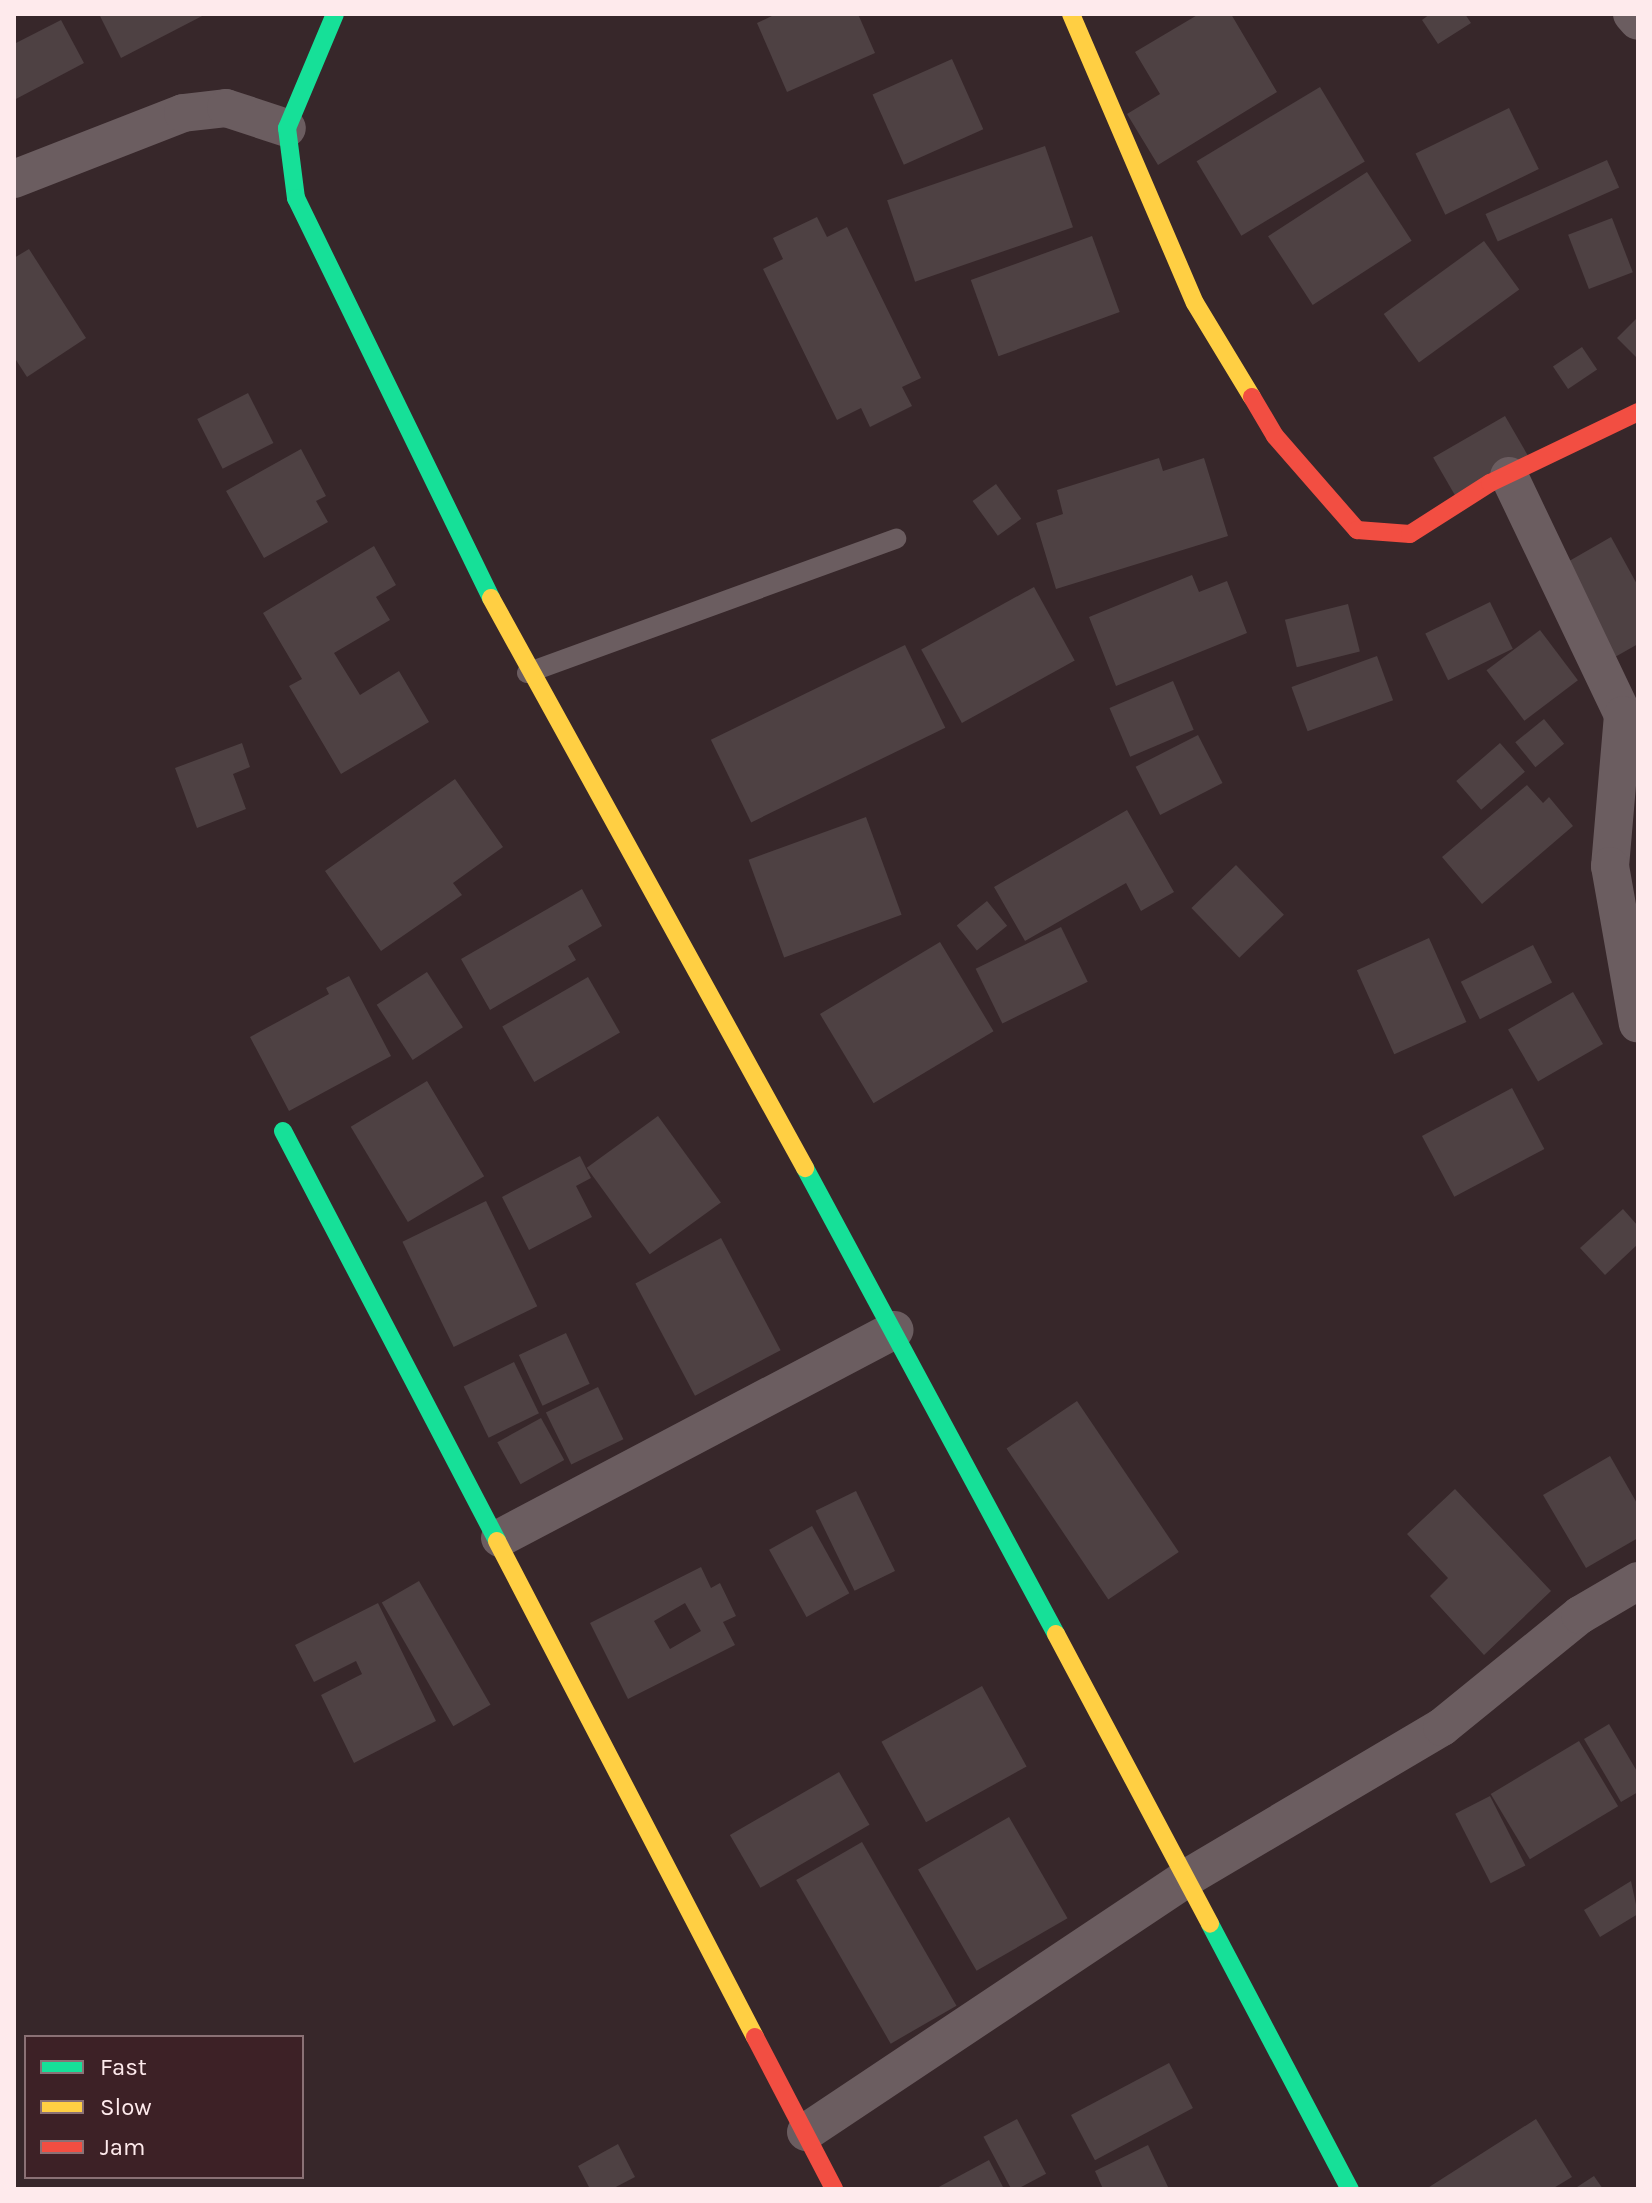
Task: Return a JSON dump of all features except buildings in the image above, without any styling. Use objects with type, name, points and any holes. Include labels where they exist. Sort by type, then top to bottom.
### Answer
[{"type":"street","points":[[335,14],[287,128],[296,198],[527,673],[895,1330],[1190,1876],[1350,2189]]},
{"type":"street","points":[[1071,14],[1195,303],[1275,436],[1357,530],[1410,534],[1509,476],[1638,412]]},
{"type":"street","points":[[1632,14],[1638,21]]},
{"type":"street","points":[[14,179],[183,113],[226,108],[287,128]]},
{"type":"street","points":[[1509,476],[1623,715],[1610,866],[1638,1024]]},
{"type":"street","points":[[283,1131],[500,1538],[834,2189]]},
{"type":"street","points":[[500,1538],[895,1330]]},
{"type":"street","points":[[806,2132],[1190,1876],[1442,1727],[1580,1615],[1638,1581]]},
{"type":"lane","points":[[527,673],[896,539]]},
{"type":"traffic: fast","points":[[335,14],[287,128],[296,198],[491,598]]},
{"type":"traffic: fast","points":[[283,1131],[497,1541]]},
{"type":"traffic: fast","points":[[805,1168],[1056,1634]]},
{"type":"traffic: fast","points":[[1210,1924],[1350,2189]]},
{"type":"traffic: slow","points":[[1071,14],[1195,303],[1252,397]]},
{"type":"traffic: slow","points":[[491,598],[805,1168]]},
{"type":"traffic: slow","points":[[497,1541],[755,2037]]},
{"type":"traffic: slow","points":[[1056,1634],[1210,1924]]},
{"type":"traffic: jam","points":[[1252,397],[1275,436],[1357,530],[1410,534],[1490,483],[1638,412]]},
{"type":"traffic: jam","points":[[755,2037],[834,2189]]}]
